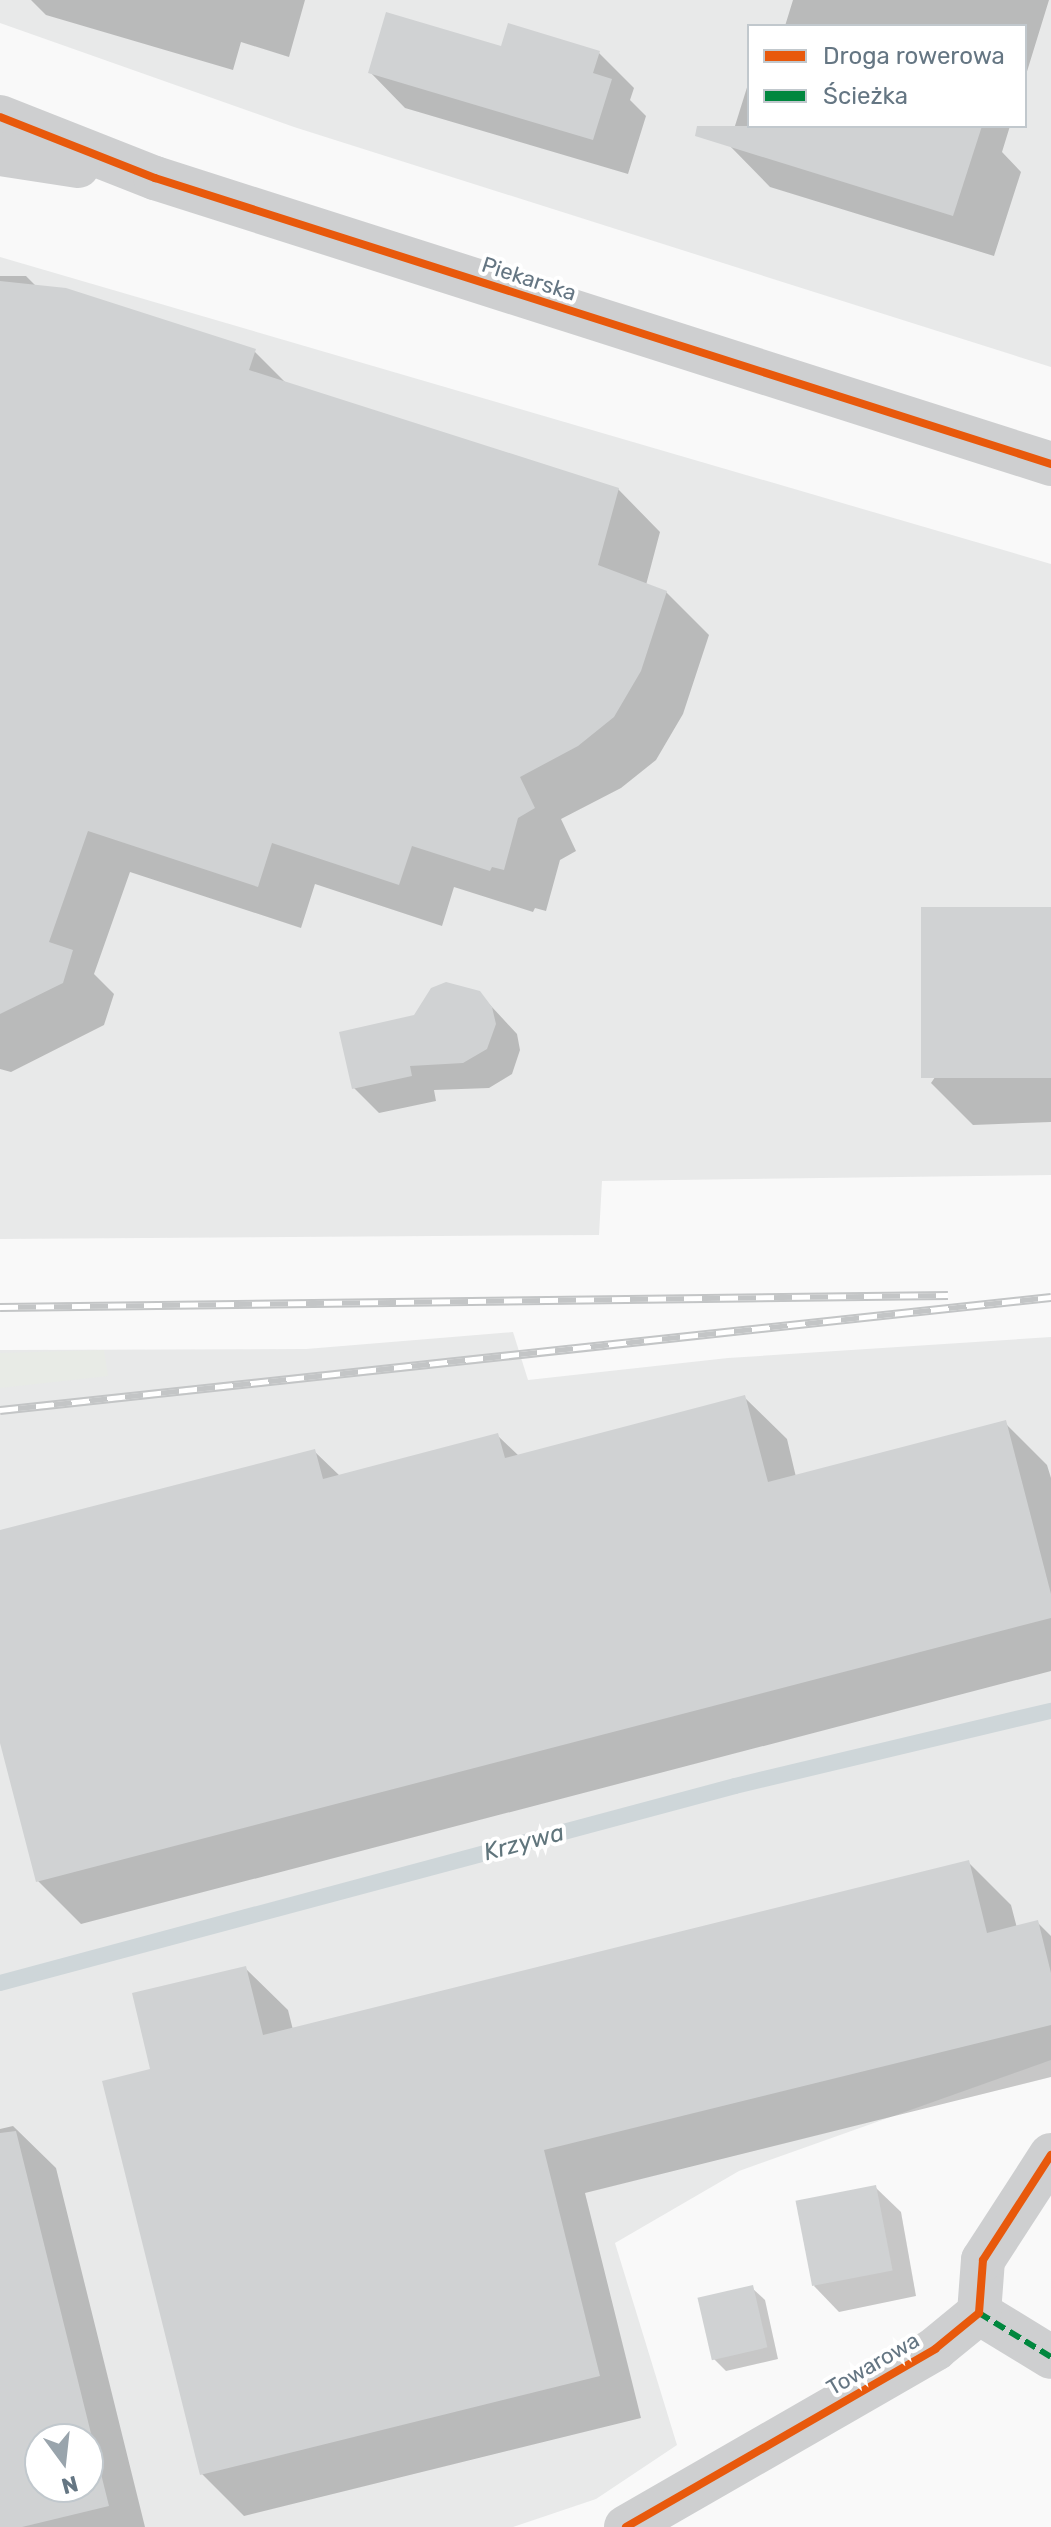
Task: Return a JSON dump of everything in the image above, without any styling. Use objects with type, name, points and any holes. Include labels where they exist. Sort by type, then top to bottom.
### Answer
[{"type":"street","name":"Piekarska","points":[[0,117],[155,178],[1051,464]]},
{"type":"street","name":"Piekarska","points":[[0,154],[155,178]]},
{"type":"street","points":[[1051,2155],[983,2260],[979,2313],[1051,2357]]},
{"type":"street","name":"Towarowa","points":[[626,2527],[935,2349],[979,2313]]},
{"type":"shaded area","points":[[0,0],[1051,0],[1051,367],[294,127],[0,23]]},
{"type":"shaded area","points":[[0,257],[1051,564],[1051,1175],[602,1181],[599,1235],[0,1239]]},
{"type":"shaded area","points":[[513,1332],[528,1380],[728,1358],[1051,1337],[1051,2060],[739,2171],[615,2243],[677,2445],[596,2499],[513,2527],[0,2527],[0,1350],[306,1349]]},
{"type":"shaded area","points":[[104,1350],[108,1376],[0,1388],[0,1353]]},
{"type":"building","points":[[386,12],[501,46],[508,23],[600,51],[593,73],[612,79],[593,140],[368,73]]},
{"type":"building","points":[[697,126],[981,128],[953,216],[695,136]]},
{"type":"building","points":[[0,281],[66,288],[256,349],[249,370],[619,488],[598,565],[667,591],[641,671],[614,717],[578,746],[520,777],[535,808],[518,818],[504,870],[492,867],[490,871],[412,846],[399,885],[272,843],[258,887],[88,831],[49,942],[73,950],[63,983],[0,1014]]},
{"type":"building","points":[[921,907],[1051,907],[1051,1078],[921,1078]]},
{"type":"building","points":[[446,982],[480,991],[492,1007],[496,1024],[487,1049],[463,1063],[410,1066],[412,1076],[352,1089],[339,1032],[414,1015],[431,988]]},
{"type":"building","points":[[745,1395],[768,1482],[1006,1420],[1051,1594],[1051,1618],[36,1882],[0,1743],[0,1530],[315,1449],[323,1479],[498,1433],[505,1458]]},
{"type":"building","points":[[969,1860],[987,1933],[1038,1920],[1051,1973],[1051,2025],[544,2150],[600,2376],[200,2475],[102,2081],[150,2069],[132,1993],[246,1966],[263,2035]]},
{"type":"building","points":[[16,2131],[88,2423],[24,2423],[24,2503],[104,2503],[104,2486],[109,2506],[22,2527],[0,2527],[0,2133]]},
{"type":"building","points":[[876,2185],[893,2270],[812,2286],[796,2201]]},
{"type":"building","points":[[753,2285],[767,2347],[712,2360],[697,2298]]},
{"type":"waterway","name":"Krzywa","points":[[0,1983],[735,1786],[1051,1711]]},
{"type":"railway","points":[[0,1307],[948,1295]]},
{"type":"railway","points":[[0,1410],[1051,1297]]},
{"type":"marked path","points":[[979,2313],[1051,2357]]},
{"type":"cycle path","points":[[0,117],[155,178],[1051,464]]},
{"type":"cycle path","points":[[626,2527],[935,2349],[979,2313],[983,2260],[1051,2155]]}]
